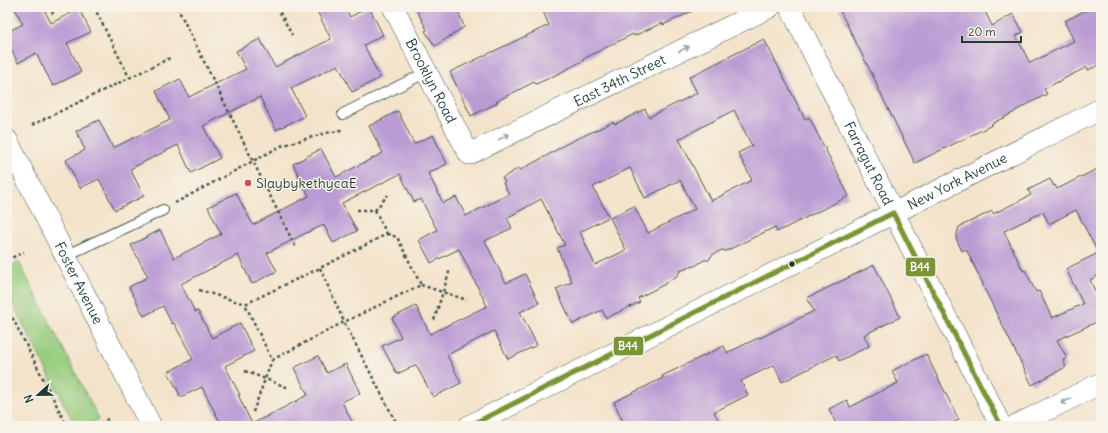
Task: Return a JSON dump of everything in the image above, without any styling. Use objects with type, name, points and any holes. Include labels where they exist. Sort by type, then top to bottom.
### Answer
[{"type":"street","name":"Brooklyn Road","points":[[393,7],[469,154]]},
{"type":"street","name":"East 34th Street","points":[[469,154],[770,7]]},
{"type":"street","name":"Farragut Road","points":[[790,7],[1001,426]]},
{"type":"street","name":"New York Avenue","points":[[469,426],[1101,109]]},
{"type":"street","name":"Foster Avenue","points":[[7,140],[151,426]]},
{"type":"street","points":[[1015,426],[1101,383]]},
{"type":"lane","points":[[343,114],[427,72]]},
{"type":"lane","points":[[65,256],[163,210]]},
{"type":"path","points":[[52,14],[55,7]]},
{"type":"path","points":[[94,7],[129,77]]},
{"type":"path","points":[[178,7],[234,120],[252,161],[296,248]]},
{"type":"path","points":[[277,7],[292,35]]},
{"type":"path","points":[[32,125],[170,58]]},
{"type":"path","points":[[163,210],[281,146],[338,131],[344,128]]},
{"type":"path","points":[[357,210],[375,210],[388,196]]},
{"type":"path","points":[[375,210],[387,234]]},
{"type":"path","points":[[199,290],[244,304],[387,234],[397,237],[421,285]]},
{"type":"path","points":[[7,260],[24,252]]},
{"type":"path","points":[[320,268],[344,322],[398,426]]},
{"type":"path","points":[[434,320],[450,269]]},
{"type":"path","points":[[253,412],[272,360],[344,322],[421,285],[467,300]]},
{"type":"path","points":[[244,304],[272,360]]},
{"type":"path","points":[[7,307],[67,426]]},
{"type":"path","points":[[245,372],[289,388]]},
{"type":"path","points":[[95,426],[108,419]]},
{"type":"green space","points":[[19,262],[99,419],[86,426],[75,426],[7,293],[7,268]]},
{"type":"building","points":[[14,7],[43,7],[51,23],[79,9],[91,32],[67,43],[81,72],[53,86],[36,53],[18,63],[7,41],[7,32],[23,24]]},
{"type":"building","points":[[315,7],[345,7],[350,17],[369,7],[383,35],[364,45],[380,78],[352,92],[338,65],[291,88],[305,116],[276,130],[260,97],[203,126],[220,158],[191,173],[178,145],[130,169],[144,196],[115,210],[99,179],[80,188],[66,160],[85,150],[76,131],[99,120],[113,148],[170,120],[156,91],[180,79],[189,97],[246,69],[236,51],[260,39],[275,67],[331,39]]},
{"type":"building","points":[[415,7],[457,7],[464,27],[435,46],[425,31],[427,30]]},
{"type":"building","points":[[541,7],[701,7],[663,25],[662,23],[634,36],[633,34],[583,59],[584,60],[560,73],[536,84],[534,82],[471,116],[450,72],[549,25]]},
{"type":"building","points":[[838,7],[983,7],[992,26],[1013,14],[1023,32],[1016,36],[1030,63],[1074,41],[1065,21],[1092,7],[1101,7],[1101,64],[1088,70],[1087,67],[1044,89],[1047,94],[991,124],[992,125],[915,163]]},
{"type":"building","points":[[764,39],[805,119],[809,117],[849,196],[777,232],[775,227],[726,251],[722,250],[712,255],[709,260],[704,260],[695,266],[680,271],[677,276],[665,284],[638,298],[640,302],[606,318],[602,310],[573,324],[556,289],[572,282],[557,248],[565,245],[541,199],[507,218],[512,228],[485,241],[506,283],[525,274],[539,303],[520,312],[537,345],[508,359],[494,331],[447,355],[461,383],[433,397],[416,365],[397,374],[382,346],[401,337],[392,318],[416,306],[430,334],[487,306],[459,249],[431,263],[419,240],[437,230],[421,199],[414,202],[400,174],[342,203],[357,231],[333,243],[324,225],[304,234],[267,253],[277,271],[252,284],[238,255],[181,284],[195,312],[198,311],[212,338],[240,323],[254,351],[225,366],[240,395],[238,395],[252,424],[308,395],[294,368],[318,356],[327,373],[346,364],[360,393],[342,402],[354,426],[222,426],[202,387],[181,397],[168,372],[193,359],[163,306],[144,316],[129,287],[148,277],[131,245],[160,230],[174,258],[221,234],[208,207],[236,193],[253,225],[309,196],[293,164],[321,149],[336,177],[383,153],[369,126],[398,111],[414,144],[433,135],[447,164],[428,173],[443,203],[456,197],[466,216],[509,194],[502,178],[519,168],[520,170],[566,144],[613,122],[615,124],[645,109],[649,117],[697,93],[689,77]],"holes":[[[734,110],[752,146],[738,153],[752,180],[711,201],[679,139]],[[630,168],[645,198],[680,180],[695,209],[648,233],[634,206],[610,218],[626,250],[595,265],[580,232],[609,217],[593,187]]]},
{"type":"building","points":[[1101,167],[1101,274],[1090,280],[1101,304],[1101,320],[1057,340],[1067,358],[1063,360],[1066,367],[1032,385],[966,249],[962,251],[956,238],[959,227],[992,211],[993,214],[1031,195],[1028,190],[1050,179],[1057,189]],"holes":[[[1076,210],[1098,253],[1066,269],[1083,304],[1052,318],[1039,291],[1036,292],[1025,270],[1023,271],[1004,231],[1043,212],[1049,224]]]},
{"type":"building","points":[[874,265],[900,317],[864,335],[869,346],[839,361],[836,355],[782,382],[774,365],[741,381],[748,395],[714,412],[722,426],[625,426],[614,402],[663,378],[662,376],[724,346],[727,353],[814,311],[807,298]]},
{"type":"building","points":[[926,354],[959,420],[946,426],[837,426],[829,409],[847,400],[850,407],[898,383],[892,371]]},
{"type":"transit line","name":"B44","points":[[469,426],[893,213],[1001,426]]},
{"type":"place","name":"SlaybykethycaE","points":[[248,183]]}]
